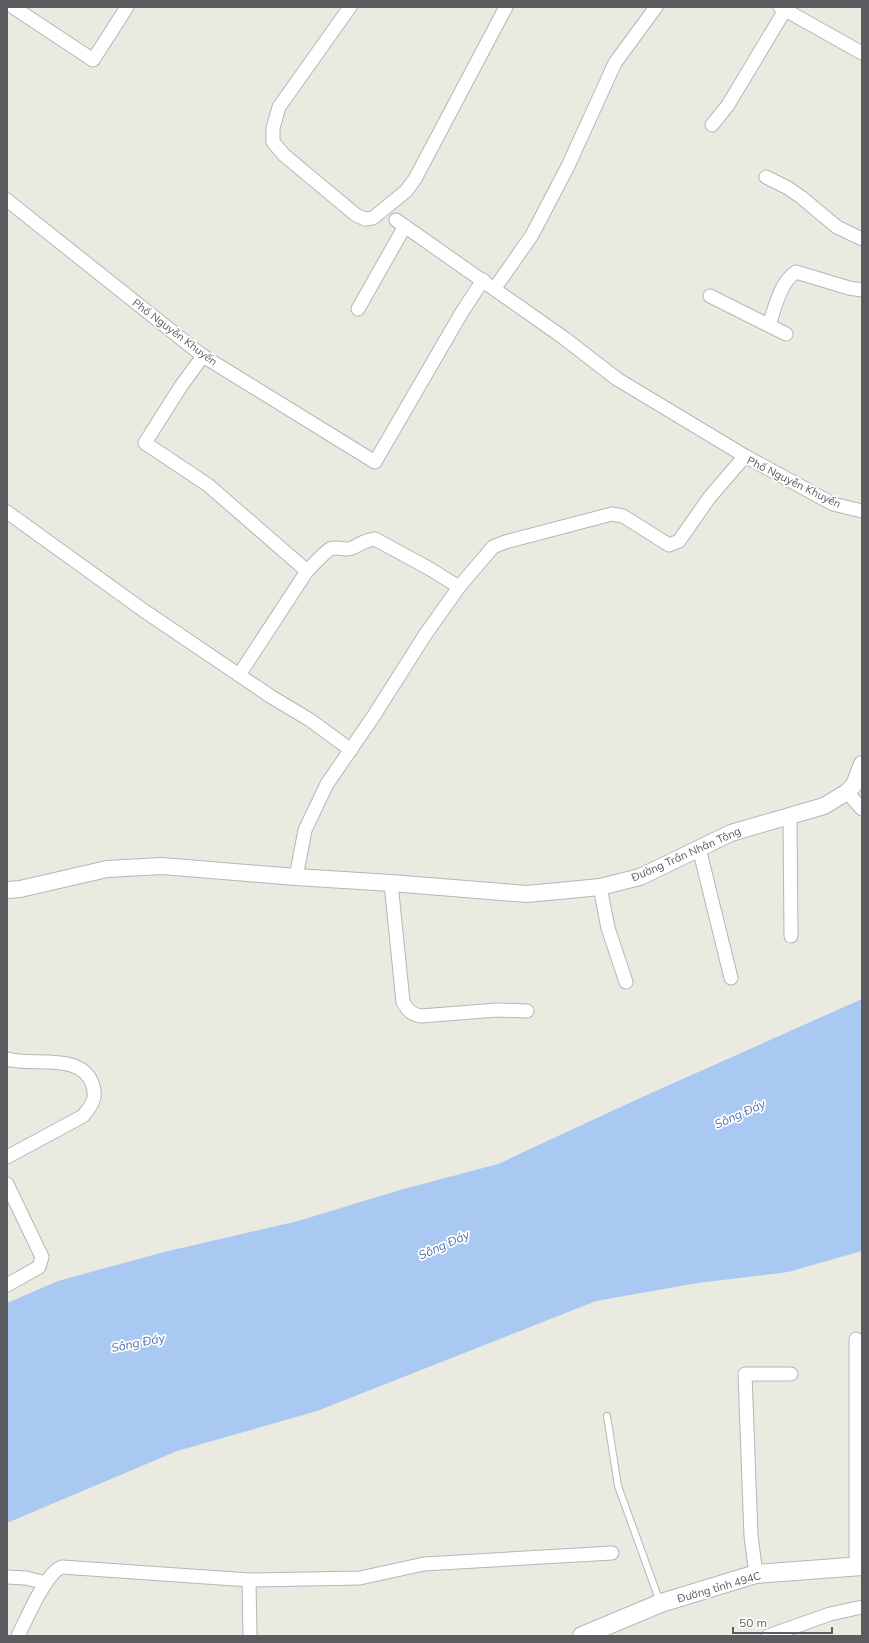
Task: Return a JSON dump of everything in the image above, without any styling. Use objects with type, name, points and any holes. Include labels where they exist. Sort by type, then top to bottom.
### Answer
[{"type":"main road","name":"Đường tỉnh 494C","points":[[582,1636],[661,1603],[756,1574],[859,1566]]},
{"type":"street","points":[[13,7],[93,60],[127,7]]},
{"type":"street","points":[[350,7],[279,107],[273,128],[274,142],[284,155],[356,215],[365,219],[373,218],[406,191],[415,179],[506,7]]},
{"type":"street","points":[[495,288],[532,234],[568,166],[616,63],[656,7]]},
{"type":"street","points":[[712,125],[728,105],[783,8],[862,52]]},
{"type":"street","points":[[766,177],[788,188],[837,227],[862,239]]},
{"type":"street","name":"Phố Nguyễn Khuyến","points":[[7,200],[203,356],[375,462],[462,312],[483,280]]},
{"type":"street","points":[[358,309],[400,223],[495,288],[617,379],[745,456]]},
{"type":"street","points":[[769,325],[784,286],[790,276],[796,272],[849,288],[862,290]]},
{"type":"street","points":[[710,296],[786,334]]},
{"type":"street","points":[[203,356],[181,386],[145,443],[208,485],[307,571]]},
{"type":"street","name":"Phố Nguyễn Khuyến","points":[[459,587],[493,547],[505,542],[612,514],[623,516],[669,545],[679,541],[709,498],[745,456],[832,504],[862,511]]},
{"type":"street","points":[[7,512],[142,610],[270,696],[310,720],[350,750]]},
{"type":"street","points":[[239,675],[307,571],[329,550],[337,548],[346,550],[367,540],[375,539],[430,569],[459,587],[425,635],[373,717],[327,784],[305,830],[296,877]]},
{"type":"street","name":"Đường Trần Nhân Tông","points":[[7,890],[20,889],[107,869],[162,866],[535,894],[600,887],[640,877],[731,833],[824,806],[847,792],[854,785],[862,764]]},
{"type":"street","points":[[847,792],[862,809]]},
{"type":"street","points":[[790,816],[791,936]]},
{"type":"street","points":[[699,848],[731,978]]},
{"type":"street","points":[[391,883],[403,1002],[410,1012],[421,1016],[497,1010],[527,1011]]},
{"type":"street","points":[[600,887],[608,928],[626,982]]},
{"type":"street","points":[[7,1059],[21,1062],[52,1062],[74,1066],[87,1076],[92,1083],[94,1098],[91,1107],[83,1116],[7,1157]]},
{"type":"street","points":[[7,1184],[42,1257],[39,1267],[7,1285]]},
{"type":"street","points":[[856,1339],[859,1566]]},
{"type":"street","points":[[756,1574],[751,1536],[745,1374],[791,1374]]},
{"type":"street","points":[[18,1636],[46,1583],[58,1569],[62,1567],[250,1580],[360,1578],[424,1564],[612,1553]]},
{"type":"street","points":[[7,1577],[26,1578],[46,1583]]},
{"type":"street","points":[[250,1580],[250,1636]]},
{"type":"street","points":[[768,1636],[830,1614],[862,1607]]},
{"type":"lane","points":[[607,1416],[618,1486],[661,1603]]},
{"type":"water","name":"Sông Đáy","points":[[862,999],[862,1251],[788,1272],[698,1283],[596,1301],[317,1411],[177,1451],[7,1523],[7,1303],[58,1281],[164,1252],[298,1221],[400,1190],[498,1164],[640,1098]]}]
